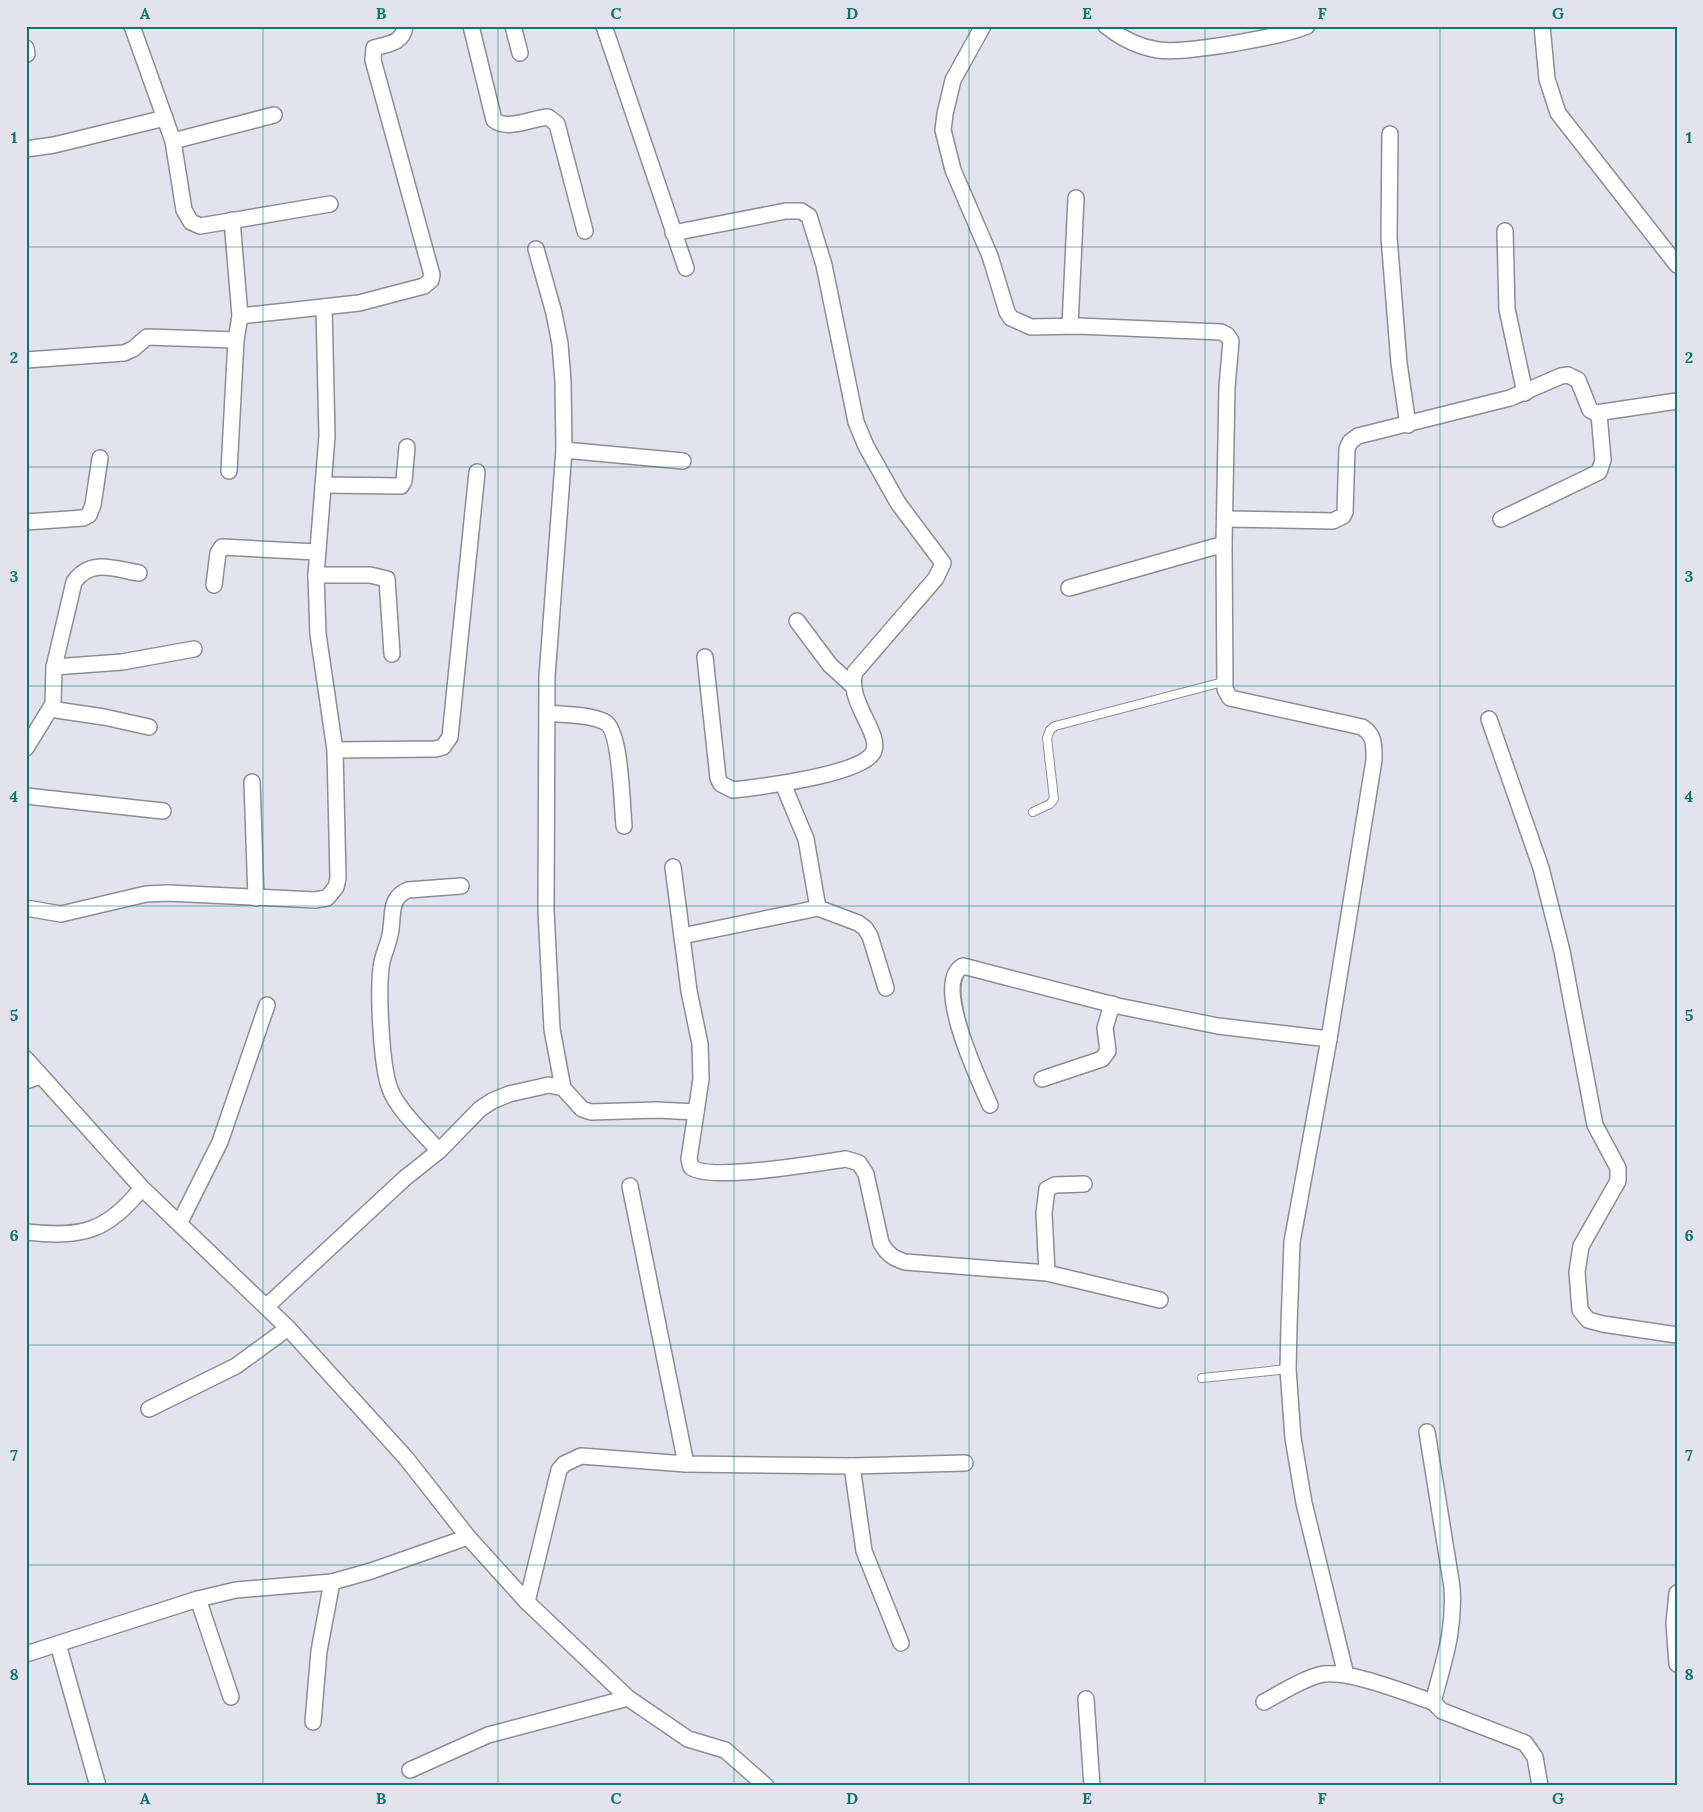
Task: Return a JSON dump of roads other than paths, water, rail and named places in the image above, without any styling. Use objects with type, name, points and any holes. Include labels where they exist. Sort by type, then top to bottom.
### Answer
[{"type":"street","points":[[132,26],[173,141],[187,216],[191,222],[200,226],[330,204]]},
{"type":"street","points":[[240,316],[359,302],[424,286],[431,280],[432,275],[422,236],[373,60],[374,48],[400,39],[404,35],[404,26]]},
{"type":"street","points":[[471,26],[494,120],[498,123],[507,124],[548,117],[556,124],[585,231]]},
{"type":"street","points":[[513,26],[520,53]]},
{"type":"street","points":[[604,26],[672,233],[686,268]]},
{"type":"street","points":[[983,26],[953,80],[945,114],[944,130],[947,150],[990,256],[1007,312],[1024,325],[1221,332],[1228,335],[1231,341],[1224,544],[1223,682],[1230,698],[1362,727],[1371,736],[1374,760],[1329,1039],[1292,1242],[1288,1369],[1294,1438],[1304,1503],[1346,1675]]},
{"type":"street","points":[[1106,26],[1120,36],[1140,45],[1158,50],[1178,51],[1249,40],[1307,26]]},
{"type":"street","points":[[1542,26],[1547,80],[1558,113],[1677,265]]},
{"type":"street","points":[[26,48],[27,54]]},
{"type":"street","points":[[173,141],[274,114]]},
{"type":"street","points":[[26,148],[54,145],[165,118]]},
{"type":"street","points":[[1390,134],[1389,237],[1399,363],[1408,425]]},
{"type":"street","points":[[1070,326],[1076,198]]},
{"type":"street","points":[[672,233],[786,211],[801,211],[809,216],[824,265],[856,422],[866,446],[898,503],[943,563],[936,578],[859,667],[852,681],[874,738],[875,748],[872,755],[858,765],[783,784],[732,790],[721,784],[718,778],[705,657]]},
{"type":"street","points":[[229,471],[236,340],[240,316],[232,220]]},
{"type":"street","points":[[1505,231],[1508,309],[1525,393]]},
{"type":"street","points":[[536,249],[554,313],[560,344],[564,450],[547,677],[546,910],[552,1029],[563,1088],[582,1109],[591,1112],[657,1110],[696,1112]]},
{"type":"street","points":[[26,908],[61,914],[146,894],[168,893],[256,898],[327,898],[336,887],[338,878],[335,750],[318,634],[316,575],[327,436],[324,307]]},
{"type":"street","points":[[26,360],[124,353],[133,349],[147,337],[236,340]]},
{"type":"street","points":[[1225,518],[1333,521],[1339,519],[1345,512],[1346,462],[1350,442],[1358,436],[1408,425],[1525,393],[1561,376],[1573,376],[1578,380],[1590,410],[1599,414],[1677,402]]},
{"type":"street","points":[[1501,519],[1600,472],[1603,460],[1599,414]]},
{"type":"street","points":[[323,485],[401,486],[404,481],[407,447]]},
{"type":"street","points":[[564,450],[683,461]]},
{"type":"street","points":[[26,522],[83,518],[90,515],[100,458]]},
{"type":"street","points":[[335,750],[435,749],[443,747],[450,737],[477,472]]},
{"type":"street","points":[[1068,588],[1224,544]]},
{"type":"street","points":[[214,585],[218,553],[222,547],[317,552]]},
{"type":"street","points":[[26,748],[50,709],[54,696],[54,667],[74,582],[80,573],[99,566],[139,573]]},
{"type":"street","points":[[316,575],[370,574],[387,579],[392,654]]},
{"type":"street","points":[[797,622],[830,665],[853,686]]},
{"type":"street","points":[[54,667],[122,662],[194,649]]},
{"type":"street","points":[[50,709],[104,716],[148,727]]},
{"type":"street","points":[[548,713],[597,719],[607,723],[610,727],[616,743],[624,826]]},
{"type":"street","points":[[1489,718],[1540,868],[1562,950],[1595,1125],[1618,1168],[1618,1181],[1581,1246],[1577,1272],[1580,1310],[1588,1320],[1603,1324],[1677,1335]]},
{"type":"street","points":[[252,782],[256,898]]},
{"type":"street","points":[[783,784],[806,839],[818,908]]},
{"type":"street","points":[[26,796],[163,811]]},
{"type":"street","points":[[672,867],[689,991],[700,1044],[701,1079],[689,1159],[691,1167],[703,1173],[777,1170],[846,1159],[854,1161],[859,1164],[866,1174],[881,1243],[886,1253],[895,1258],[905,1262],[1047,1273],[1160,1300]]},
{"type":"street","points":[[439,1151],[399,1104],[388,1083],[380,988],[381,968],[390,935],[393,903],[400,893],[408,890],[461,886]]},
{"type":"street","points":[[682,936],[818,908],[858,923],[865,928],[870,936],[886,988]]},
{"type":"street","points":[[990,1105],[960,1037],[952,985],[952,979],[958,969],[970,966],[1112,1004],[1218,1026],[1329,1039]]},
{"type":"street","points":[[1042,1079],[1106,1056],[1108,1050],[1106,1028],[1112,1004]]},
{"type":"street","points":[[180,1222],[220,1142],[267,1005]]},
{"type":"street","points":[[26,1060],[142,1188],[180,1222],[288,1328],[406,1458],[468,1537],[527,1602],[628,1698],[688,1739],[725,1750],[766,1786]]},
{"type":"street","points":[[26,1081],[41,1076]]},
{"type":"street","points":[[267,1306],[406,1178],[439,1151],[469,1120],[492,1102],[509,1094],[549,1085],[563,1088]]},
{"type":"street","points":[[1047,1273],[1044,1195],[1047,1189],[1055,1185],[1084,1184]]},
{"type":"street","points":[[630,1186],[686,1464]]},
{"type":"street","points":[[26,1232],[76,1233],[96,1228],[108,1223],[128,1206],[142,1188]]},
{"type":"street","points":[[149,1409],[236,1366],[288,1328]]},
{"type":"street","points":[[1427,1432],[1451,1578],[1454,1612],[1452,1630],[1433,1702]]},
{"type":"street","points":[[527,1602],[555,1487],[564,1464],[581,1456],[686,1464],[852,1466],[965,1463]]},
{"type":"street","points":[[852,1466],[864,1551],[900,1643]]},
{"type":"street","points":[[26,1654],[198,1598],[236,1590],[332,1582],[371,1572],[468,1537]]},
{"type":"street","points":[[313,1722],[319,1651],[332,1582]]},
{"type":"street","points":[[1677,1593],[1674,1623],[1677,1664]]},
{"type":"street","points":[[198,1598],[231,1697]]},
{"type":"street","points":[[58,1644],[98,1786]]},
{"type":"street","points":[[1264,1702],[1315,1676],[1329,1673],[1346,1675],[1433,1702],[1442,1711],[1525,1743],[1535,1757],[1540,1786]]},
{"type":"street","points":[[410,1770],[488,1735],[628,1698]]},
{"type":"street","points":[[1086,1699],[1092,1786]]},
{"type":"lane","points":[[1033,812],[1050,804],[1054,799],[1047,738],[1050,730],[1056,726],[1223,682]]},
{"type":"lane","points":[[1202,1378],[1288,1369]]}]
